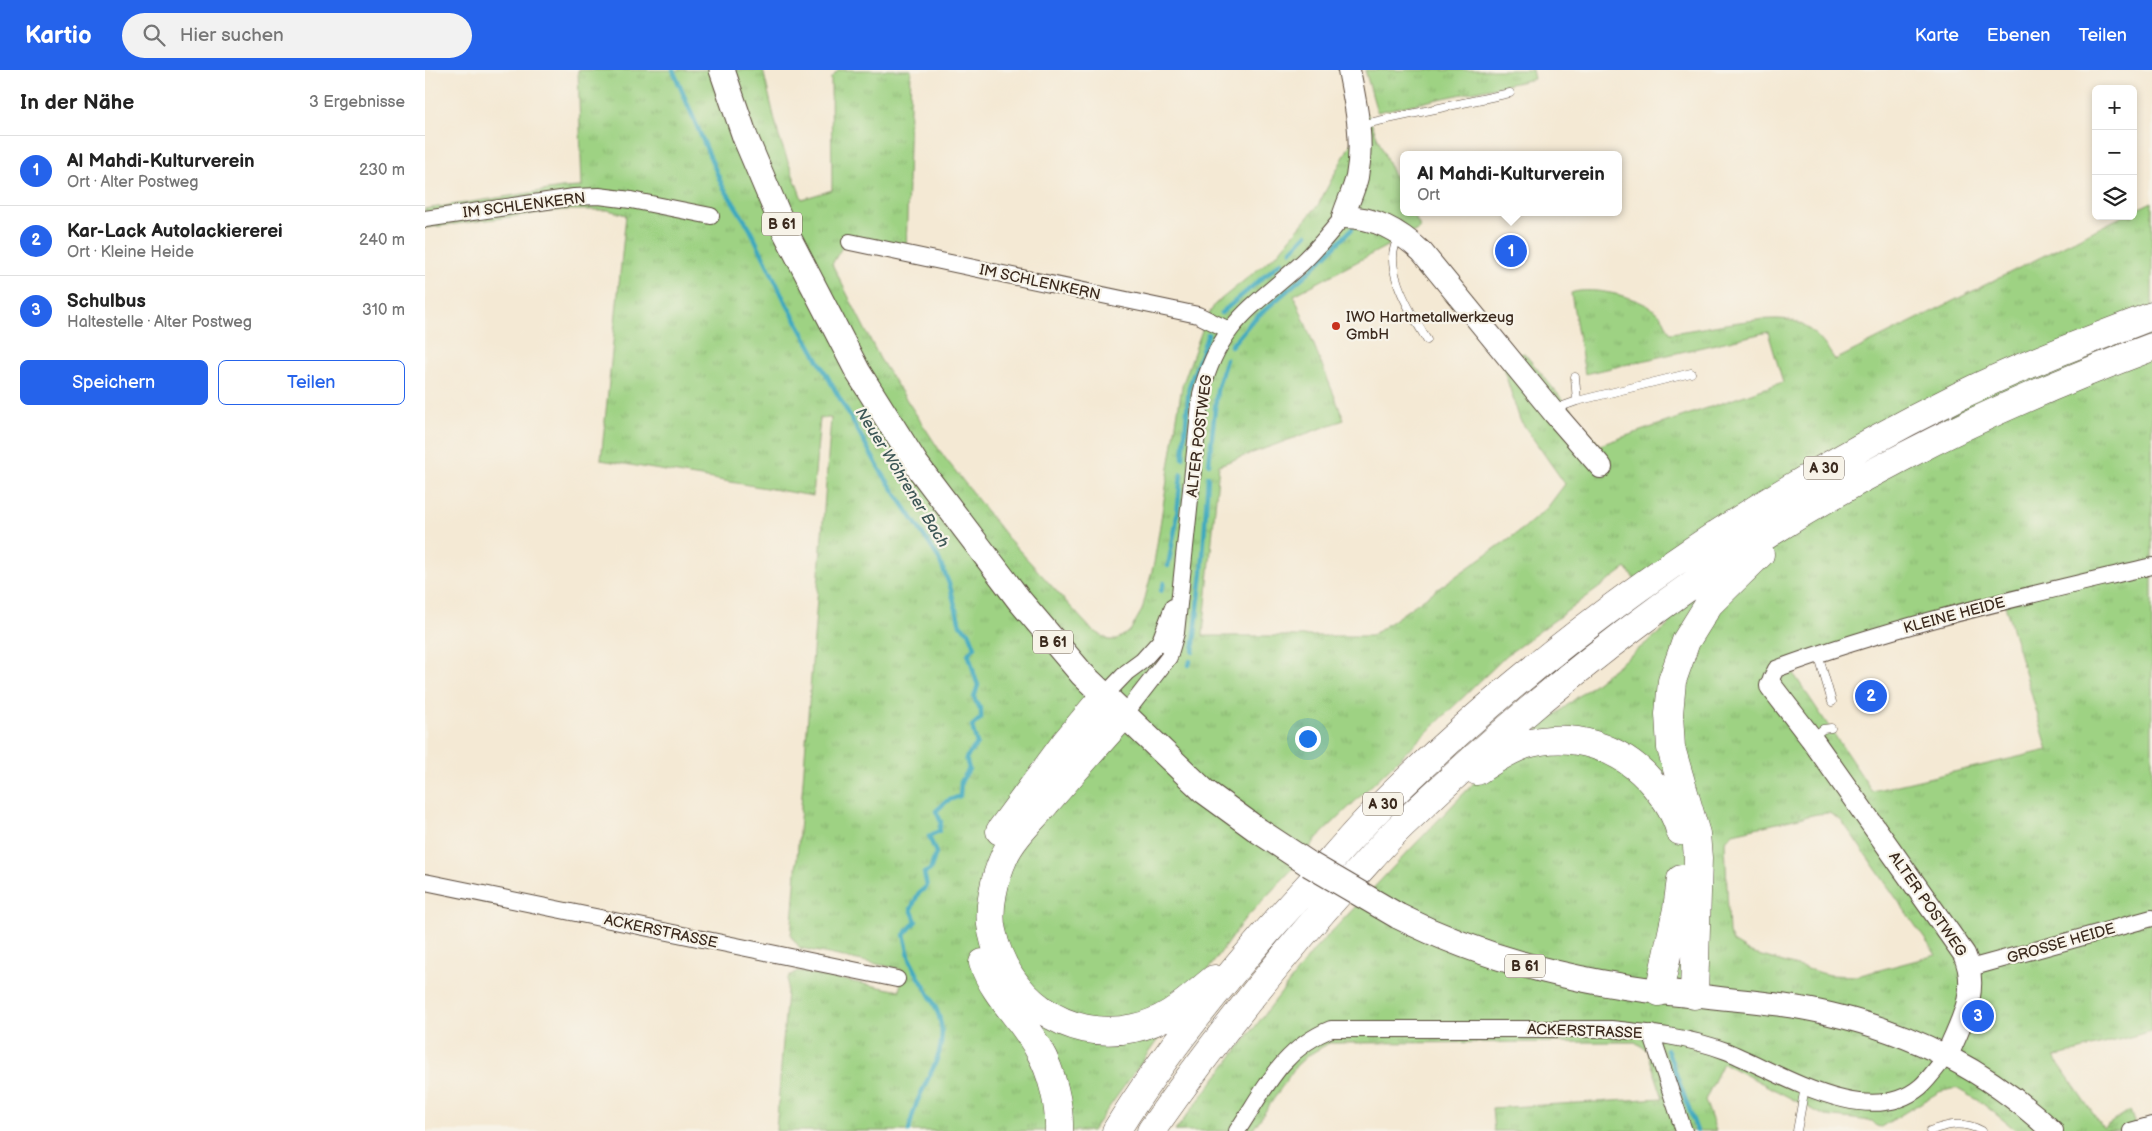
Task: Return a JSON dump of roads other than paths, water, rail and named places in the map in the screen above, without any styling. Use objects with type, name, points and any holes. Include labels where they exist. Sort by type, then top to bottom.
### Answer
[{"type":"highway","name":"A 30","points":[[1116,1131],[1185,1034],[1251,948],[1371,816],[1438,751],[1527,673],[1655,574],[1770,500],[1872,441],[1970,391],[2054,354],[2152,316]]},
{"type":"highway","name":"A 30","points":[[1151,1131],[1202,1058],[1304,931],[1401,826],[1551,690],[1617,638],[1690,586],[1797,516],[1928,445],[2016,403],[2152,347]]},
{"type":"highway","points":[[1694,996],[1698,858],[1696,834],[1671,748],[1669,714],[1672,681],[1686,641],[1709,604],[1797,516]]},
{"type":"highway","points":[[1059,1131],[1052,1084],[1040,1050],[987,975],[977,944],[974,916],[977,886],[987,857],[1001,829],[1065,743],[1104,696]]},
{"type":"highway","points":[[1124,715],[1020,833],[1004,856],[992,905],[991,929],[998,954],[1009,977],[1035,1006],[1061,1021],[1078,1028],[1096,1031],[1133,1028],[1168,1017],[1251,948]]},
{"type":"highway","points":[[1422,808],[1498,758],[1525,745],[1560,740],[1597,744],[1618,753],[1641,768],[1665,798],[1679,829],[1683,865],[1677,908],[1659,992]]},
{"type":"main road","name":"B 61","points":[[722,70],[745,137],[785,231],[858,372],[916,464],[1051,640],[1104,696],[1204,791],[1259,831],[1344,886],[1435,935],[1525,966],[1592,982],[1694,996]]},
{"type":"street","name":"ALTER POSTWEG","points":[[1124,715],[1169,657],[1176,633],[1201,394],[1207,368],[1229,330],[1261,295],[1302,262],[1325,240],[1343,216],[1357,178],[1361,146],[1360,129],[1349,70]]},
{"type":"street","name":"IM SCHLENKERN","points":[[425,219],[574,197],[599,196],[711,216]]},
{"type":"street","points":[[1343,216],[1361,217],[1404,235],[1422,252],[1554,413],[1601,467]]},
{"type":"street","name":"IM SCHLENKERN","points":[[850,242],[1198,316],[1229,330]]},
{"type":"street","name":"KLEINE HEIDE","points":[[1771,686],[1771,679],[1776,669],[1818,654],[1940,620],[2152,566]]},
{"type":"street","name":"ALTER POSTWEG","points":[[1104,696],[1127,672],[1142,661],[1160,641],[1181,589]]},
{"type":"street","name":"ALTER POSTWEG","points":[[1771,686],[1821,733],[1952,936],[1970,968],[1970,994],[1965,1015],[1947,1055]]},
{"type":"street","name":"ACKERSTRASSE","points":[[425,882],[897,979]]},
{"type":"street","name":"GROSSE HEIDE","points":[[1970,968],[2152,918]]},
{"type":"street","points":[[1694,996],[1829,1013],[1895,1032],[1947,1055],[1997,1085],[2031,1111],[2052,1131]]},
{"type":"street","name":"ACKERSTRASSE","points":[[1237,1131],[1285,1059],[1313,1037],[1331,1030],[1611,1029],[1651,1033],[1694,1040],[1726,1051],[1805,1087],[1850,1104],[1885,1104],[1901,1098],[1919,1088],[1947,1055]]},
{"type":"street","points":[[1651,1033],[1684,1131]]},
{"type":"street","points":[[2131,1131],[2152,1125]]},
{"type":"lane","points":[[1360,129],[1369,123],[1510,93]]},
{"type":"lane","points":[[1404,235],[1398,238],[1394,249],[1400,292],[1427,340]]},
{"type":"lane","points":[[1554,413],[1563,406],[1577,401],[1691,373]]},
{"type":"lane","points":[[1575,377],[1577,401]]},
{"type":"lane","points":[[1818,654],[1832,702]]},
{"type":"lane","points":[[1797,1131],[1805,1087]]},
{"type":"lane","points":[[1930,1131],[1947,1125],[1971,1125],[1981,1131]]},
{"type":"waterway","name":"Neuer Wöhrener Bach","points":[[673,70],[722,185],[750,229],[785,301],[880,470],[938,557],[950,586],[960,625],[969,632],[975,647],[968,654],[978,685],[974,698],[981,710],[981,718],[972,726],[977,744],[966,758],[969,769],[961,782],[960,796],[947,801],[936,811],[941,822],[939,831],[929,836],[936,853],[930,870],[924,873],[927,886],[918,894],[911,909],[916,921],[904,935],[911,961],[930,995],[939,1016],[942,1039],[939,1053],[918,1099],[909,1131]]},
{"type":"waterway","points":[[1231,346],[1251,322],[1311,270],[1352,229]]},
{"type":"waterway","points":[[1291,251],[1307,234]]},
{"type":"waterway","points":[[1221,313],[1281,262]]},
{"type":"waterway","points":[[1183,458],[1189,387],[1208,334]]},
{"type":"waterway","points":[[1209,464],[1217,390],[1226,359]]},
{"type":"waterway","points":[[1168,566],[1176,524],[1181,474]]},
{"type":"waterway","points":[[1193,652],[1202,573],[1208,476]]},
{"type":"waterway","points":[[1161,591],[1164,583]]},
{"type":"waterway","points":[[1189,665],[1190,661]]},
{"type":"waterway","points":[[1667,1049],[1697,1131]]},
{"type":"place","name":"Al Mahdi-Kulturverein","points":[[1511,251]]},
{"type":"place","name":"IWO Hartmetallwerkzeug GmbH","points":[[1336,326]]},
{"type":"place","name":"Kar-Lack Autolackiererei","points":[[1871,696]]},
{"type":"place","name":"Schulbus","points":[[1978,1016]]}]
